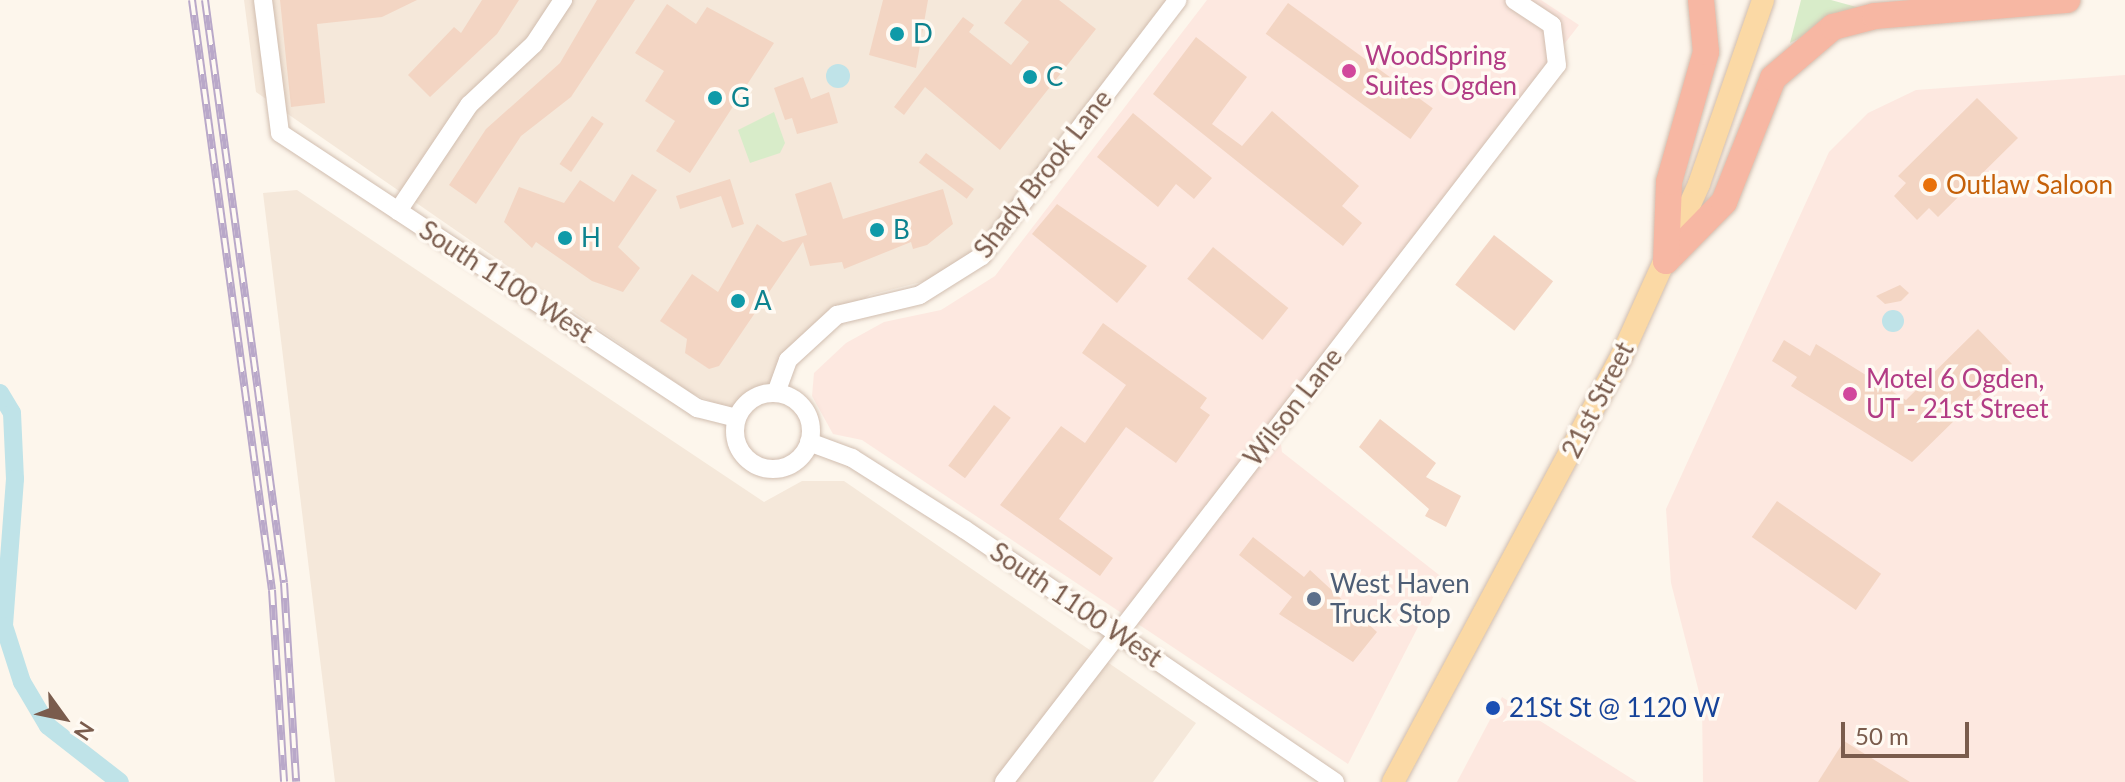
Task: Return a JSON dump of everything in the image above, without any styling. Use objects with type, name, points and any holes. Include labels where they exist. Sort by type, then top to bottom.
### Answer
[{"type":"highway","points":[[1666,261],[1669,182],[1706,52],[1701,0]]},
{"type":"highway","points":[[1876,0],[1925,11]]},
{"type":"highway","points":[[1666,261],[1724,202],[1760,106],[1798,51],[1833,27],[1925,11],[2067,0]]},
{"type":"main road","name":"21st Street","points":[[1393,782],[1666,261],[1763,0]]},
{"type":"street","name":"South 1100 West","points":[[263,0],[280,133],[697,408],[737,418]]},
{"type":"street","points":[[398,211],[469,105],[534,44],[563,0]]},
{"type":"street","name":"Shady Brook Lane","points":[[776,393],[788,360],[837,315],[920,295],[982,256],[1178,0]]},
{"type":"street","name":"Wilson Lane","points":[[1004,782],[1557,65],[1552,25],[1514,0]]},
{"type":"street","points":[[776,393],[801,406],[809,442],[787,466],[760,467],[740,450],[737,418],[749,401],[776,393]]},
{"type":"street","name":"South 1100 West","points":[[809,442],[852,458],[1118,633],[1335,782]]},
{"type":"shaded area","points":[[244,0],[1176,0],[968,256],[929,280],[870,295],[827,323],[778,389],[756,390],[731,410],[691,393],[256,92]]},
{"type":"shaded area","points":[[1207,0],[1541,0],[1579,25],[1277,413],[1282,452],[1443,578],[1348,764],[862,440],[833,434],[812,396],[814,373],[846,343],[884,322],[941,310],[995,276]]},
{"type":"shaded area","points":[[2125,75],[2125,782],[1703,782],[1702,704],[1671,583],[1666,509],[1829,152],[1868,113],[1916,90]]},
{"type":"shaded area","points":[[297,190],[764,502],[802,481],[844,481],[1196,723],[1153,782],[335,782],[263,193]]},
{"type":"shaded area","points":[[1502,697],[1637,782],[1457,782]]},
{"type":"green space","points":[[1801,0],[1831,0],[1860,8],[1790,43]]},
{"type":"green space","points":[[774,112],[785,143],[780,153],[750,163],[738,130]]},
{"type":"water","points":[[833,64],[843,64],[850,71],[850,81],[843,88],[833,88],[826,81],[826,71]]},
{"type":"water","points":[[1893,310],[1901,313],[1904,321],[1901,329],[1893,332],[1885,329],[1882,321],[1885,313]]},
{"type":"building","points":[[280,0],[417,0],[382,17],[317,24],[325,103],[291,107]]},
{"type":"building","points":[[482,0],[519,0],[497,34],[430,97],[408,75],[454,27],[461,33]]},
{"type":"building","points":[[597,0],[635,0],[571,97],[521,136],[476,204],[449,185],[486,129],[560,63]]},
{"type":"building","name":"D","points":[[883,0],[928,0],[916,68],[869,55]]},
{"type":"building","points":[[1022,0],[1059,0],[1096,29],[1000,150],[925,87],[904,115],[894,107],[963,17],[974,25],[969,32],[1011,65],[1029,42],[1004,23]]},
{"type":"building","name":"WoodSpring Suites Ogden","points":[[1288,3],[1433,108],[1410,139],[1266,34]]},
{"type":"building","points":[[667,4],[696,24],[707,7],[774,43],[690,173],[656,151],[675,121],[645,101],[664,71],[635,53]]},
{"type":"building","points":[[1196,37],[1247,77],[1212,124],[1242,146],[1272,111],[1359,186],[1342,206],[1362,223],[1343,246],[1153,94]]},
{"type":"building","points":[[803,77],[811,99],[829,92],[838,123],[797,134],[792,118],[785,120],[774,88]]},
{"type":"building","points":[[1977,98],[2018,138],[1938,217],[1929,208],[1917,220],[1894,196],[1906,183],[1898,176]]},
{"type":"building","points":[[1133,113],[1212,178],[1194,199],[1176,184],[1158,207],[1097,157]]},
{"type":"building","points":[[592,116],[604,124],[571,172],[560,164]]},
{"type":"building","points":[[926,153],[974,189],[967,199],[919,163]]},
{"type":"building","name":"H","points":[[632,174],[657,190],[618,247],[640,268],[623,292],[592,281],[536,242],[532,248],[504,222],[519,187],[564,203],[580,180],[614,202]]},
{"type":"building","points":[[730,179],[744,224],[732,228],[721,196],[680,209],[676,196]]},
{"type":"building","points":[[831,182],[843,219],[943,189],[953,224],[927,245],[913,249],[911,242],[844,269],[842,262],[810,266],[803,242],[719,366],[709,369],[685,353],[687,339],[660,321],[692,274],[718,292],[757,224],[783,242],[807,235],[795,194]]},
{"type":"building","points":[[1057,204],[1147,266],[1117,303],[1032,234]]},
{"type":"building","points":[[1494,235],[1553,281],[1514,331],[1455,285]]},
{"type":"building","points":[[1213,247],[1288,308],[1263,340],[1187,279]]},
{"type":"building","points":[[1900,285],[1909,293],[1901,301],[1885,304],[1876,296]]},
{"type":"building","points":[[1103,323],[1207,398],[1200,408],[1210,415],[1176,463],[1126,427],[1059,519],[1113,558],[1100,576],[1000,505],[1061,426],[1085,443],[1126,385],[1082,353]]},
{"type":"building","name":"Motel 6 Ogden, UT - 21st Street","points":[[1978,329],[2012,364],[1912,462],[1791,386],[1797,377],[1772,361],[1784,340],[1810,356],[1816,344],[1906,400]]},
{"type":"building","points":[[994,405],[1011,418],[965,478],[948,466]]},
{"type":"building","points":[[1380,419],[1436,463],[1426,477],[1461,496],[1446,527],[1425,516],[1429,509],[1359,447]]},
{"type":"building","points":[[1777,501],[1881,574],[1856,610],[1752,537]]},
{"type":"building","name":"West Haven Truck Stop","points":[[1253,537],[1304,577],[1310,570],[1377,632],[1353,662],[1279,614],[1292,597],[1239,555]]},
{"type":"building","points":[[1844,741],[1910,782],[1818,782]]},
{"type":"waterway","points":[[0,393],[12,413],[15,479],[4,626],[22,682],[48,726],[120,782]]},
{"type":"railway","points":[[192,0],[272,590],[284,782]]},
{"type":"railway","points":[[205,0],[284,583],[296,782]]},
{"type":"place","name":"D","points":[[897,34]]},
{"type":"place","name":"WoodSpring Suites Ogden","points":[[1349,71]]},
{"type":"place","name":"C","points":[[1030,77]]},
{"type":"place","name":"G","points":[[715,98]]},
{"type":"place","name":"Outlaw Saloon","points":[[1930,185]]},
{"type":"place","name":"B","points":[[877,230]]},
{"type":"place","name":"H","points":[[565,238]]},
{"type":"place","name":"A","points":[[738,301]]},
{"type":"place","name":"Motel 6 Ogden, UT - 21st Street","points":[[1850,394]]},
{"type":"place","name":"West Haven Truck Stop","points":[[1314,599]]},
{"type":"place","name":"21St St @ 1120 W","points":[[1493,708]]}]
